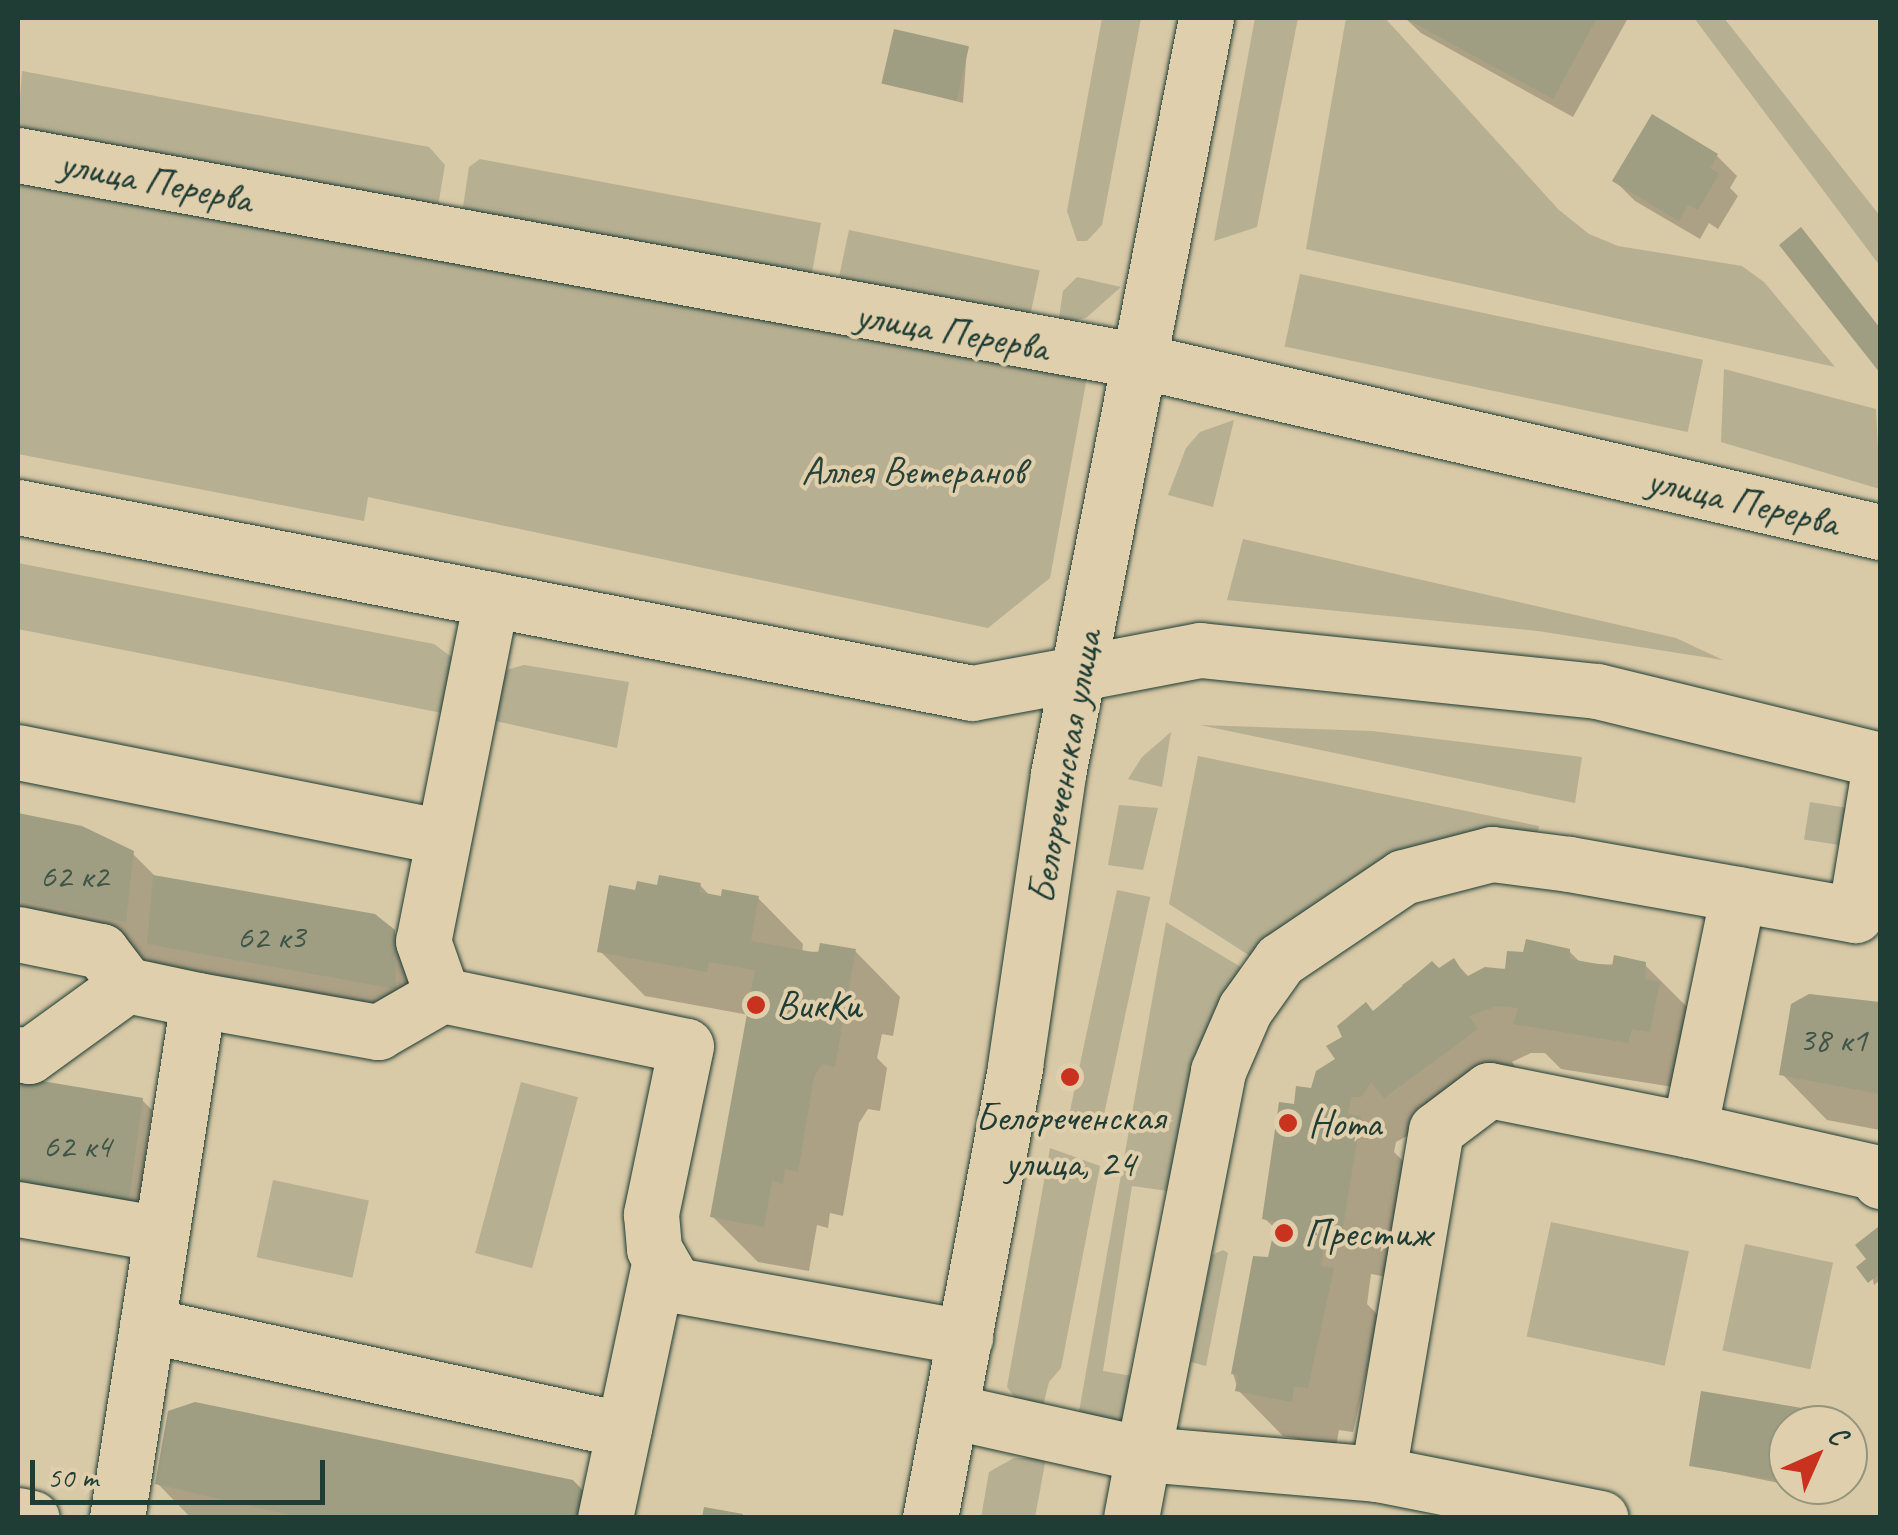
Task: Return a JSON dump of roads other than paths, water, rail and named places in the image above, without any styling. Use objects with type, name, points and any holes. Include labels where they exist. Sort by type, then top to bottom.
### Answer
[{"type":"street","name":"Белореченская улица","points":[[930,1518],[1080,672],[1206,18]]},
{"type":"street","name":"улица Перерва","points":[[18,155],[1140,362],[1880,532]]},
{"type":"street","points":[[18,506],[972,693],[1200,650],[1577,689],[1880,762],[1868,917],[1492,854],[1403,877],[1280,960],[1245,1009],[1218,1071],[1131,1518]]},
{"type":"street","points":[[442,995],[423,942],[490,598]]},
{"type":"street","points":[[18,752],[444,837]]},
{"type":"street","points":[[1689,1130],[1738,894]]},
{"type":"street","points":[[18,934],[101,951],[128,985],[378,1032],[442,995],[686,1046],[651,1214],[660,1260],[675,1285],[965,1337]]},
{"type":"street","points":[[18,1054],[29,1056],[128,985]]},
{"type":"street","points":[[117,1518],[198,1000]]},
{"type":"street","points":[[1378,1474],[1436,1130],[1490,1090],[1874,1172],[1880,1181]]},
{"type":"street","points":[[18,1208],[161,1234]]},
{"type":"street","points":[[605,1518],[660,1260]]},
{"type":"street","points":[[146,1325],[624,1430]]},
{"type":"street","points":[[950,1411],[1143,1454],[1378,1474],[1602,1518]]},
{"type":"street","points":[[18,1514],[32,1518]]},
{"type":"place","name":"ВикКи","points":[[756,1005]]},
{"type":"place","name":"Белореченская улица, 24","points":[[1070,1077]]},
{"type":"place","name":"Нота","points":[[1288,1123]]},
{"type":"place","name":"Престиж","points":[[1284,1233]]},
{"type":"park label","name":"Аллея Ветеранов","points":[[913,471]]}]
